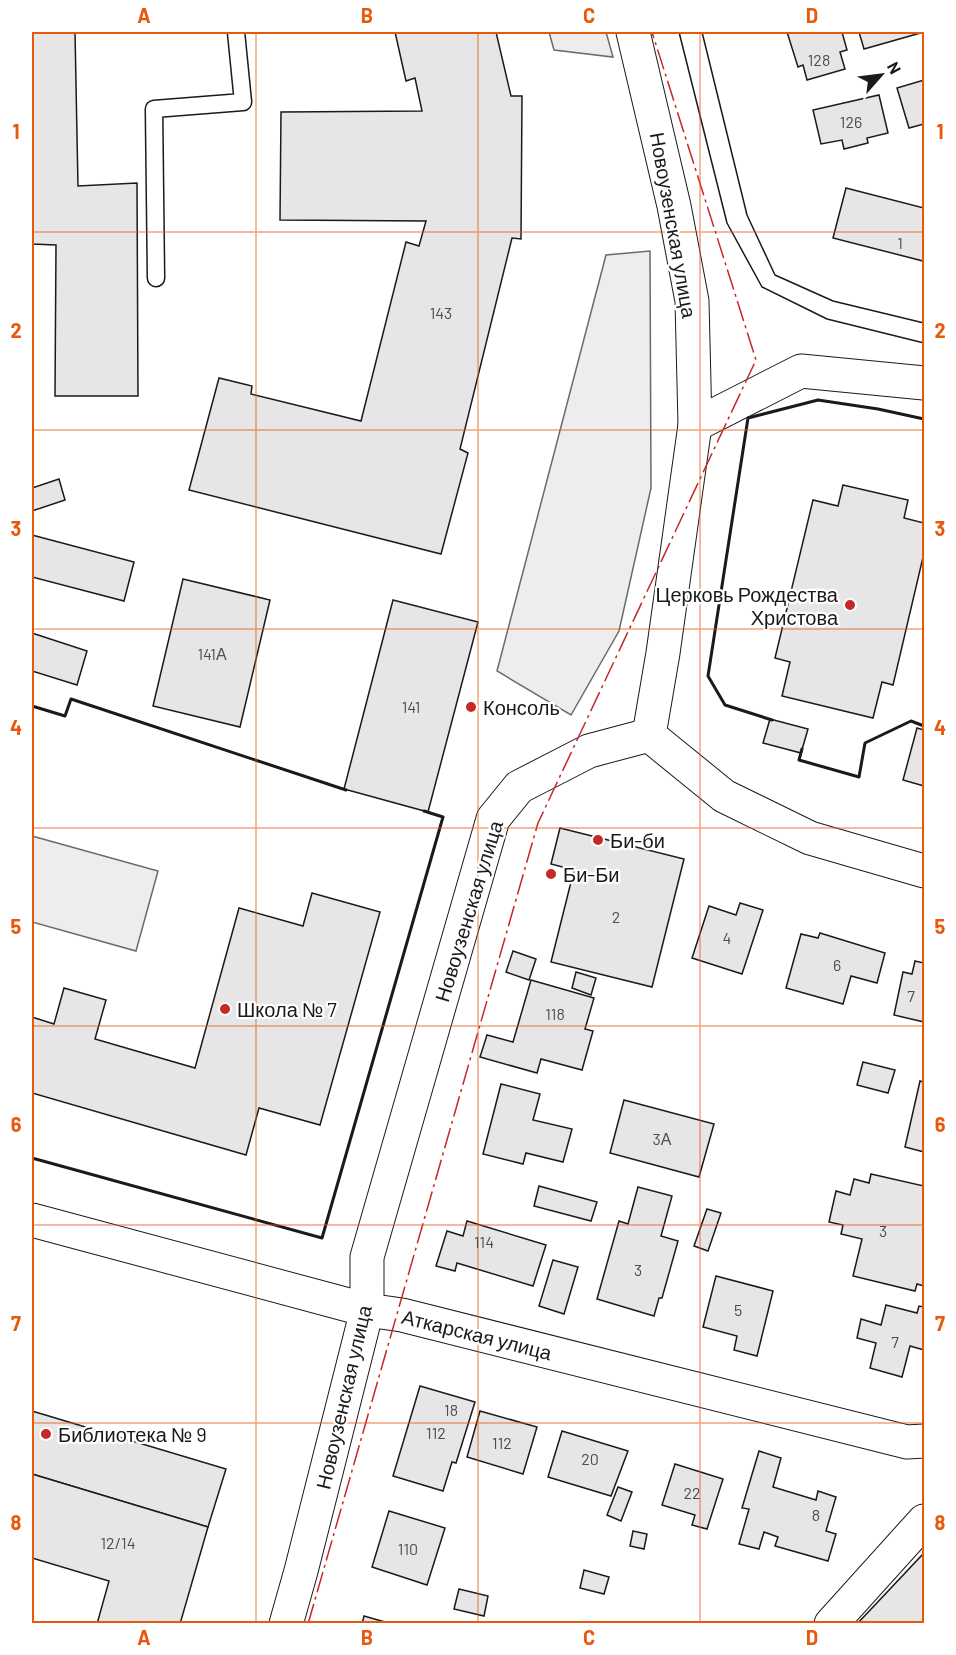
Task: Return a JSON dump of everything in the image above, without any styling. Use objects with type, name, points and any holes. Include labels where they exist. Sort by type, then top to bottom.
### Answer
[{"type":"main road","name":"Новоузенская улица","points":[[286,1623],[367,1310],[367,1257],[493,819],[519,787],[589,751],[649,735],[663,653],[695,425],[692,301],[674,206],[633,32]]},
{"type":"main road","points":[[695,425],[801,371],[924,382]]},
{"type":"main road","points":[[649,735],[724,796],[810,838],[924,870]]},
{"type":"main road","name":"Аткарская улица","points":[[32,1220],[367,1310],[402,1315],[907,1442],[924,1442]]},
{"type":"main road","points":[[831,1623],[924,1521]]},
{"type":"lane","points":[[156,278],[154,109],[243,102],[236,32]]},
{"type":"shaded area","points":[[549,32],[606,32],[613,57],[554,50]]},
{"type":"shaded area","points":[[650,251],[651,488],[619,631],[571,715],[497,671],[606,255]]},
{"type":"shaded area","points":[[32,836],[158,871],[136,951],[32,922]]},
{"type":"building","points":[[32,32],[75,32],[78,186],[137,183],[138,396],[55,396],[56,245],[32,244]]},
{"type":"building","points":[[395,32],[496,32],[511,96],[522,96],[521,239],[512,238],[460,449],[468,453],[441,554],[189,490],[219,378],[252,386],[251,394],[361,421],[406,242],[419,246],[426,221],[280,220],[281,112],[422,111],[415,78],[406,81]]},
{"type":"building","points":[[787,32],[842,32],[847,50],[840,52],[845,69],[807,80],[803,65],[798,67]]},
{"type":"building","points":[[859,32],[924,32],[864,49]]},
{"type":"building","points":[[924,80],[924,124],[909,128],[897,88]]},
{"type":"building","points":[[879,95],[888,133],[867,138],[868,143],[844,149],[842,140],[821,144],[813,110]]},
{"type":"building","points":[[846,188],[924,208],[923,261],[833,238]]},
{"type":"building","points":[[59,479],[65,500],[32,511],[32,488]]},
{"type":"building","name":"Церковь Рождества Христова","points":[[843,485],[908,500],[904,518],[924,523],[924,553],[893,685],[882,682],[873,718],[782,696],[790,662],[775,658],[813,500],[838,506]]},
{"type":"building","points":[[32,535],[134,562],[124,601],[32,577]]},
{"type":"building","points":[[183,579],[270,600],[240,727],[153,706]]},
{"type":"building","points":[[393,600],[478,622],[428,812],[344,789]]},
{"type":"building","points":[[32,633],[87,651],[77,685],[32,671]]},
{"type":"building","points":[[770,719],[808,729],[801,753],[763,743]]},
{"type":"building","points":[[917,728],[924,730],[924,786],[903,780]]},
{"type":"building","points":[[560,828],[684,859],[652,987],[551,962],[574,870],[551,864]]},
{"type":"building","points":[[312,893],[380,912],[320,1125],[259,1108],[246,1155],[32,1093],[32,1017],[54,1024],[64,988],[106,1000],[95,1039],[195,1068],[239,908],[303,926]]},
{"type":"building","points":[[740,903],[763,910],[742,974],[692,958],[709,906],[736,915]]},
{"type":"building","points":[[820,933],[885,953],[877,983],[851,976],[843,1004],[786,988],[801,934],[818,938]]},
{"type":"building","points":[[513,951],[536,959],[529,980],[506,972]]},
{"type":"building","points":[[915,961],[924,963],[924,1022],[894,1015],[903,972],[912,974]]},
{"type":"building","points":[[576,972],[596,978],[591,995],[572,988]]},
{"type":"building","points":[[531,980],[594,998],[585,1029],[593,1031],[582,1070],[541,1059],[537,1073],[480,1057],[487,1035],[513,1042]]},
{"type":"building","points":[[863,1062],[895,1070],[888,1093],[857,1085]]},
{"type":"building","points":[[920,1081],[924,1082],[924,1152],[905,1147]]},
{"type":"building","points":[[501,1084],[540,1094],[533,1120],[572,1129],[563,1162],[526,1153],[523,1164],[483,1154]]},
{"type":"building","points":[[624,1100],[714,1124],[699,1177],[610,1153]]},
{"type":"building","points":[[871,1174],[924,1186],[924,1286],[917,1284],[915,1291],[853,1276],[862,1239],[841,1234],[843,1225],[829,1222],[836,1191],[850,1195],[854,1179],[869,1183]]},
{"type":"building","points":[[539,1186],[597,1202],[591,1221],[534,1206]]},
{"type":"building","points":[[638,1187],[672,1196],[661,1236],[678,1241],[662,1298],[659,1298],[654,1316],[597,1299],[619,1221],[628,1224]]},
{"type":"building","points":[[707,1209],[721,1213],[708,1251],[694,1246]]},
{"type":"building","points":[[467,1221],[546,1245],[533,1286],[457,1263],[455,1271],[436,1266],[447,1231],[463,1236]]},
{"type":"building","points":[[553,1260],[578,1267],[564,1314],[539,1306]]},
{"type":"building","points":[[716,1276],[773,1291],[757,1356],[734,1350],[737,1336],[703,1327]]},
{"type":"building","points":[[886,1305],[917,1313],[919,1306],[924,1307],[924,1350],[910,1346],[902,1377],[870,1368],[876,1343],[857,1338],[861,1319],[881,1325]]},
{"type":"building","points":[[420,1386],[475,1402],[456,1463],[452,1462],[443,1491],[393,1476]]},
{"type":"building","points":[[32,1411],[226,1469],[208,1527],[32,1474]]},
{"type":"building","points":[[480,1411],[537,1427],[523,1474],[467,1457]]},
{"type":"building","points":[[562,1431],[628,1451],[611,1496],[548,1477]]},
{"type":"building","points":[[759,1451],[781,1458],[773,1487],[816,1500],[818,1491],[836,1497],[826,1531],[836,1534],[828,1561],[775,1546],[778,1537],[764,1532],[759,1549],[739,1544],[749,1509],[742,1508]]},
{"type":"building","points":[[675,1464],[723,1479],[707,1529],[692,1525],[695,1515],[662,1505]]},
{"type":"building","points":[[32,1474],[208,1527],[180,1624],[97,1624],[109,1581],[32,1558]]},
{"type":"building","points":[[618,1487],[632,1492],[621,1521],[607,1515]]},
{"type":"building","points":[[389,1511],[445,1528],[427,1585],[372,1567]]},
{"type":"building","points":[[633,1531],[647,1534],[644,1549],[630,1546]]},
{"type":"building","points":[[924,1553],[924,1624],[857,1624]]},
{"type":"building","points":[[584,1570],[609,1577],[604,1594],[580,1588]]},
{"type":"building","points":[[459,1589],[488,1596],[484,1616],[454,1609]]},
{"type":"building","points":[[364,1616],[392,1624],[362,1624]]},
{"type":"tram line","points":[[679,32],[727,223],[762,287],[827,319],[924,343]]},
{"type":"tram line","points":[[702,32],[747,215],[775,275],[833,301],[924,323]]},
{"type":"wall","points":[[772,720],[725,705],[708,676],[748,418],[818,400],[924,419]]},
{"type":"wall","points":[[32,706],[65,716],[71,699],[346,790]]},
{"type":"wall","points":[[802,749],[799,760],[859,777],[865,743],[911,721],[924,726]]},
{"type":"wall","points":[[32,1158],[322,1238],[443,817],[424,811]]},
{"type":"power","points":[[308,1624],[538,823],[756,360],[652,32]]},
{"type":"place","name":"Церковь Рождества Христова","points":[[850,605]]},
{"type":"place","name":"Консоль","points":[[471,707]]},
{"type":"place","name":"Би-би","points":[[598,840]]},
{"type":"place","name":"Би-Би","points":[[551,874]]},
{"type":"place","name":"Школа № 7","points":[[225,1009]]},
{"type":"place","name":"Библиотека № 9","points":[[46,1434]]}]
